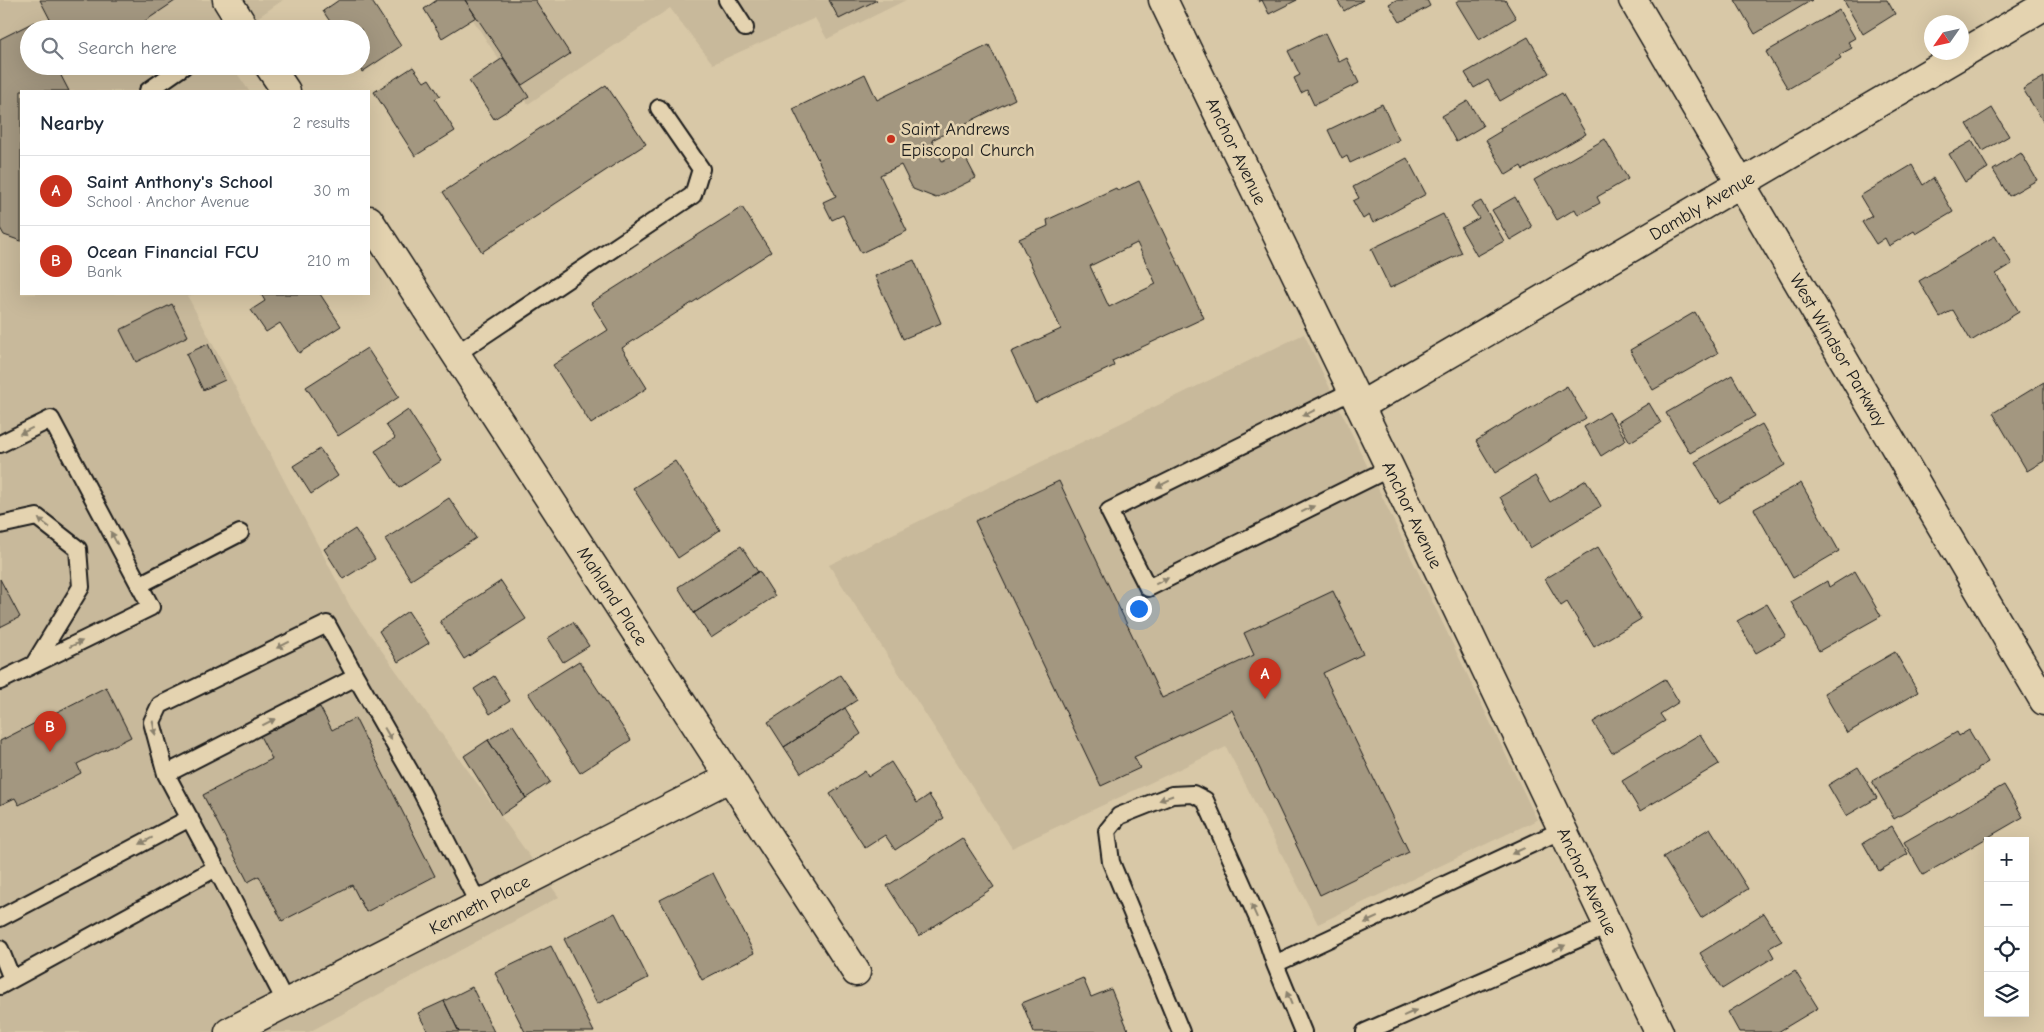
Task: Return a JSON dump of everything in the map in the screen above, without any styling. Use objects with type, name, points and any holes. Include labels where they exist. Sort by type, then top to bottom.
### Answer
[{"type":"street","points":[[226,0],[237,20]]},
{"type":"street","name":"Anchor Avenue","points":[[1163,0],[1390,468],[1658,1032]]},
{"type":"street","name":"West Windsor Parkway","points":[[1633,0],[2044,701]]},
{"type":"street","name":"Dambly Avenue","points":[[1356,399],[1742,184],[2044,6]]},
{"type":"street","points":[[275,75],[285,90]]},
{"type":"street","name":"Mahland Place","points":[[370,222],[856,972]]},
{"type":"street","name":"Kenneth Place","points":[[229,1032],[729,778]]},
{"type":"lane","points":[[727,0],[745,28]]},
{"type":"lane","points":[[149,90],[171,75]]},
{"type":"lane","points":[[456,354],[693,195],[701,169],[659,108]]},
{"type":"lane","points":[[1356,399],[1109,511],[1148,588],[1390,468]]},
{"type":"lane","points":[[0,444],[51,419],[151,607],[0,681]]},
{"type":"lane","points":[[0,525],[37,517],[78,549],[81,587],[34,664]]},
{"type":"lane","points":[[139,585],[240,533]]},
{"type":"lane","points":[[286,1003],[166,774],[152,722],[160,705],[327,624],[420,789],[479,905]]},
{"type":"lane","points":[[166,774],[356,677]]},
{"type":"lane","points":[[1181,1032],[1111,862],[1107,831],[1119,816],[1172,795],[1193,794],[1205,800],[1266,938],[1303,1032]]},
{"type":"lane","points":[[0,918],[190,818]]},
{"type":"lane","points":[[1275,964],[1562,830]]},
{"type":"lane","points":[[0,948],[6,983],[216,868]]},
{"type":"lane","points":[[1365,1032],[1608,926]]},
{"type":"shaded area","points":[[0,0],[283,0],[254,20],[20,20],[20,75],[238,75],[248,90],[20,90],[20,295],[191,295],[188,297],[351,608],[559,897],[309,1032],[0,1032]]},
{"type":"shaded area","points":[[460,0],[906,0],[827,39],[815,18],[713,64],[670,8],[528,104]]},
{"type":"shaded area","points":[[1304,334],[1537,820],[1318,924],[1226,747],[1012,848],[829,565]]},
{"type":"building","points":[[40,0],[175,1],[146,20],[50,20]]},
{"type":"building","points":[[339,0],[371,0],[401,46],[370,67],[370,20],[329,20],[323,11]]},
{"type":"building","points":[[437,0],[465,0],[476,17],[442,38],[424,9]]},
{"type":"building","points":[[465,0],[535,0],[570,54],[522,85]]},
{"type":"building","points":[[829,0],[877,0],[839,19]]},
{"type":"building","points":[[1262,0],[1297,0],[1269,14]]},
{"type":"building","points":[[1337,0],[1363,0],[1344,11]]},
{"type":"building","points":[[1396,0],[1427,0],[1430,6],[1400,22],[1389,4]]},
{"type":"building","points":[[1459,0],[1505,0],[1516,18],[1479,40],[1456,2]]},
{"type":"building","points":[[1735,0],[1812,0],[1755,34]]},
{"type":"building","points":[[1887,0],[1895,14],[1863,34],[1844,1]]},
{"type":"building","points":[[1839,10],[1855,38],[1848,42],[1852,48],[1839,55],[1841,58],[1788,89],[1766,52]]},
{"type":"building","points":[[20,29],[20,75],[61,75],[68,90],[20,90],[20,241],[4,235],[0,228],[0,39]]},
{"type":"building","points":[[1325,33],[1339,62],[1347,58],[1359,83],[1314,105],[1307,90],[1301,93],[1294,78],[1300,75],[1288,51]]},
{"type":"building","points":[[1528,37],[1549,73],[1500,101],[1488,80],[1474,88],[1465,73]]},
{"type":"building","points":[[989,45],[1015,99],[932,140],[942,161],[962,151],[976,178],[936,198],[913,189],[901,165],[880,175],[907,231],[861,253],[843,215],[832,220],[823,202],[836,196],[793,109],[865,74],[877,100]]},
{"type":"building","points":[[503,58],[529,97],[494,119],[469,81]]},
{"type":"building","points":[[413,67],[424,82],[429,79],[440,96],[435,99],[455,131],[415,156],[374,92]]},
{"type":"building","points":[[2044,77],[2044,123],[2023,89]]},
{"type":"building","points":[[606,85],[646,144],[482,252],[443,192]]},
{"type":"building","points":[[1562,93],[1586,134],[1523,170],[1521,166],[1506,175],[1486,140],[1501,131],[1500,128]]},
{"type":"building","points":[[1468,101],[1483,126],[1456,142],[1442,116]]},
{"type":"building","points":[[1382,104],[1399,140],[1350,163],[1347,156],[1342,159],[1328,130]]},
{"type":"building","points":[[1992,108],[2009,136],[1983,151],[1967,124]]},
{"type":"building","points":[[1605,139],[1628,179],[1597,197],[1600,203],[1578,215],[1575,209],[1557,220],[1534,180]]},
{"type":"building","points":[[1972,141],[1988,168],[1965,182],[1949,154]]},
{"type":"building","points":[[2021,153],[2037,180],[2009,196],[1993,170]]},
{"type":"building","points":[[1407,158],[1426,194],[1373,223],[1369,215],[1363,219],[1353,201],[1359,198],[1353,187]]},
{"type":"building","points":[[1912,165],[1923,185],[1933,178],[1953,212],[1916,234],[1914,231],[1889,246],[1885,238],[1876,244],[1862,222],[1872,216],[1860,196]]},
{"type":"building","points":[[1139,181],[1204,318],[1112,361],[1114,366],[1035,403],[1011,352],[1061,329],[1019,239],[1048,226],[1047,220],[1116,188],[1118,191]],"holes":[[[1137,243],[1156,284],[1109,307],[1090,266]]]},
{"type":"building","points":[[1515,197],[1532,227],[1510,240],[1492,210]]},
{"type":"building","points":[[1481,201],[1504,241],[1477,256],[1461,228],[1479,218],[1471,206]]},
{"type":"building","points":[[742,207],[771,252],[622,348],[647,388],[591,424],[553,365],[608,330],[591,303]]},
{"type":"building","points":[[1443,214],[1462,253],[1390,288],[1371,249]]},
{"type":"building","points":[[1995,236],[2012,264],[1996,274],[2019,312],[1971,341],[1953,310],[1940,317],[1919,281]]},
{"type":"building","points":[[914,260],[941,323],[903,339],[875,276]]},
{"type":"building","points":[[262,295],[321,295],[341,326],[299,353],[280,323],[266,332],[251,310],[265,301]]},
{"type":"building","points":[[172,304],[188,336],[136,362],[120,330]]},
{"type":"building","points":[[1695,312],[1718,353],[1653,390],[1630,350]]},
{"type":"building","points":[[208,344],[225,380],[203,390],[186,354]]},
{"type":"building","points":[[367,348],[399,397],[338,436],[306,387]]},
{"type":"building","points":[[1732,375],[1755,416],[1690,453],[1666,413]]},
{"type":"building","points":[[2044,382],[2044,461],[2027,471],[1993,413]]},
{"type":"building","points":[[1567,386],[1586,418],[1495,473],[1476,441]]},
{"type":"building","points":[[1649,403],[1661,423],[1630,442],[1618,422]]},
{"type":"building","points":[[408,410],[441,461],[399,488],[375,451],[395,438],[386,425]]},
{"type":"building","points":[[1609,412],[1626,440],[1601,456],[1584,427]]},
{"type":"building","points":[[1762,424],[1785,465],[1719,503],[1695,462]]},
{"type":"building","points":[[320,449],[338,476],[311,494],[293,466]]},
{"type":"building","points":[[675,461],[720,530],[678,558],[633,488]]},
{"type":"building","points":[[1535,476],[1550,502],[1586,480],[1601,506],[1530,548],[1500,497]]},
{"type":"building","points":[[1059,481],[1162,698],[1254,655],[1244,633],[1333,591],[1363,654],[1323,673],[1409,852],[1320,895],[1232,710],[1134,757],[1140,768],[1101,786],[975,521]]},
{"type":"building","points":[[1801,483],[1839,551],[1793,578],[1754,509]]},
{"type":"building","points":[[449,498],[476,538],[411,580],[385,539]]},
{"type":"building","points":[[355,529],[375,559],[343,579],[324,549]]},
{"type":"building","points":[[741,546],[758,572],[694,613],[678,587]]},
{"type":"building","points":[[1598,547],[1641,619],[1594,647],[1567,602],[1561,606],[1545,579]]},
{"type":"building","points":[[759,571],[775,596],[711,638],[694,613]]},
{"type":"building","points":[[1855,571],[1881,616],[1819,651],[1791,602],[1827,581],[1829,587]]},
{"type":"building","points":[[0,579],[20,617],[0,627]]},
{"type":"building","points":[[501,581],[526,619],[464,659],[440,621]]},
{"type":"building","points":[[1767,604],[1786,636],[1756,653],[1737,621]]},
{"type":"building","points":[[408,611],[429,643],[398,662],[379,631]]},
{"type":"building","points":[[573,622],[589,646],[563,662],[548,638]]},
{"type":"building","points":[[1895,652],[1918,692],[1847,733],[1824,693]]},
{"type":"building","points":[[579,661],[631,740],[580,773],[528,693]]},
{"type":"building","points":[[840,675],[857,700],[784,747],[768,722]]},
{"type":"building","points":[[494,676],[510,701],[490,714],[474,689]]},
{"type":"building","points":[[1665,679],[1679,702],[1660,714],[1665,721],[1612,753],[1593,722]]},
{"type":"building","points":[[106,687],[131,737],[77,764],[81,773],[19,805],[15,798],[0,805],[0,741]]},
{"type":"building","points":[[320,707],[332,730],[355,718],[435,876],[366,912],[352,885],[282,921],[259,876],[248,882],[203,795],[272,759],[260,736]]},
{"type":"building","points":[[845,708],[861,734],[801,773],[784,747]]},
{"type":"building","points":[[513,725],[550,782],[526,798],[488,740]]},
{"type":"building","points":[[1969,730],[1988,762],[1978,768],[1978,770],[1894,819],[1872,781],[1957,732],[1959,736]]},
{"type":"building","points":[[1700,734],[1719,764],[1640,811],[1622,781]]},
{"type":"building","points":[[488,740],[526,798],[501,815],[464,756]]},
{"type":"building","points":[[891,762],[917,803],[929,795],[944,818],[895,850],[885,835],[865,848],[830,794],[865,771],[868,777]]},
{"type":"building","points":[[1858,767],[1877,798],[1846,816],[1828,785]]},
{"type":"building","points":[[2004,785],[2023,817],[1989,837],[1984,837],[1984,840],[1923,875],[1904,842]]},
{"type":"building","points":[[1892,826],[1908,854],[1879,871],[1863,843]]},
{"type":"building","points":[[1710,828],[1748,889],[1701,918],[1663,857]]},
{"type":"building","points":[[962,838],[994,887],[919,936],[887,886]]},
{"type":"building","points":[[713,873],[754,953],[702,980],[660,900]]},
{"type":"building","points":[[615,913],[648,978],[597,1004],[564,939]]},
{"type":"building","points":[[1764,913],[1782,941],[1769,948],[1774,957],[1722,989],[1700,953]]},
{"type":"building","points":[[551,946],[594,1032],[525,1032],[495,973]]},
{"type":"building","points":[[1795,971],[1818,1008],[1778,1032],[1739,1032],[1728,1012]]},
{"type":"building","points":[[1083,978],[1091,997],[1111,989],[1129,1032],[1034,1032],[1022,1003]]},
{"type":"building","points":[[472,987],[494,1032],[459,1032],[444,1001]]},
{"type":"building","points":[[444,1001],[459,1032],[428,1032],[418,1013]]},
{"type":"place","name":"Saint Andrews Episcopal Church","points":[[891,139]]},
{"type":"place","name":"Saint Anthony's School","points":[[1265,699]]},
{"type":"place","name":"Ocean Financial FCU","points":[[50,752]]}]
